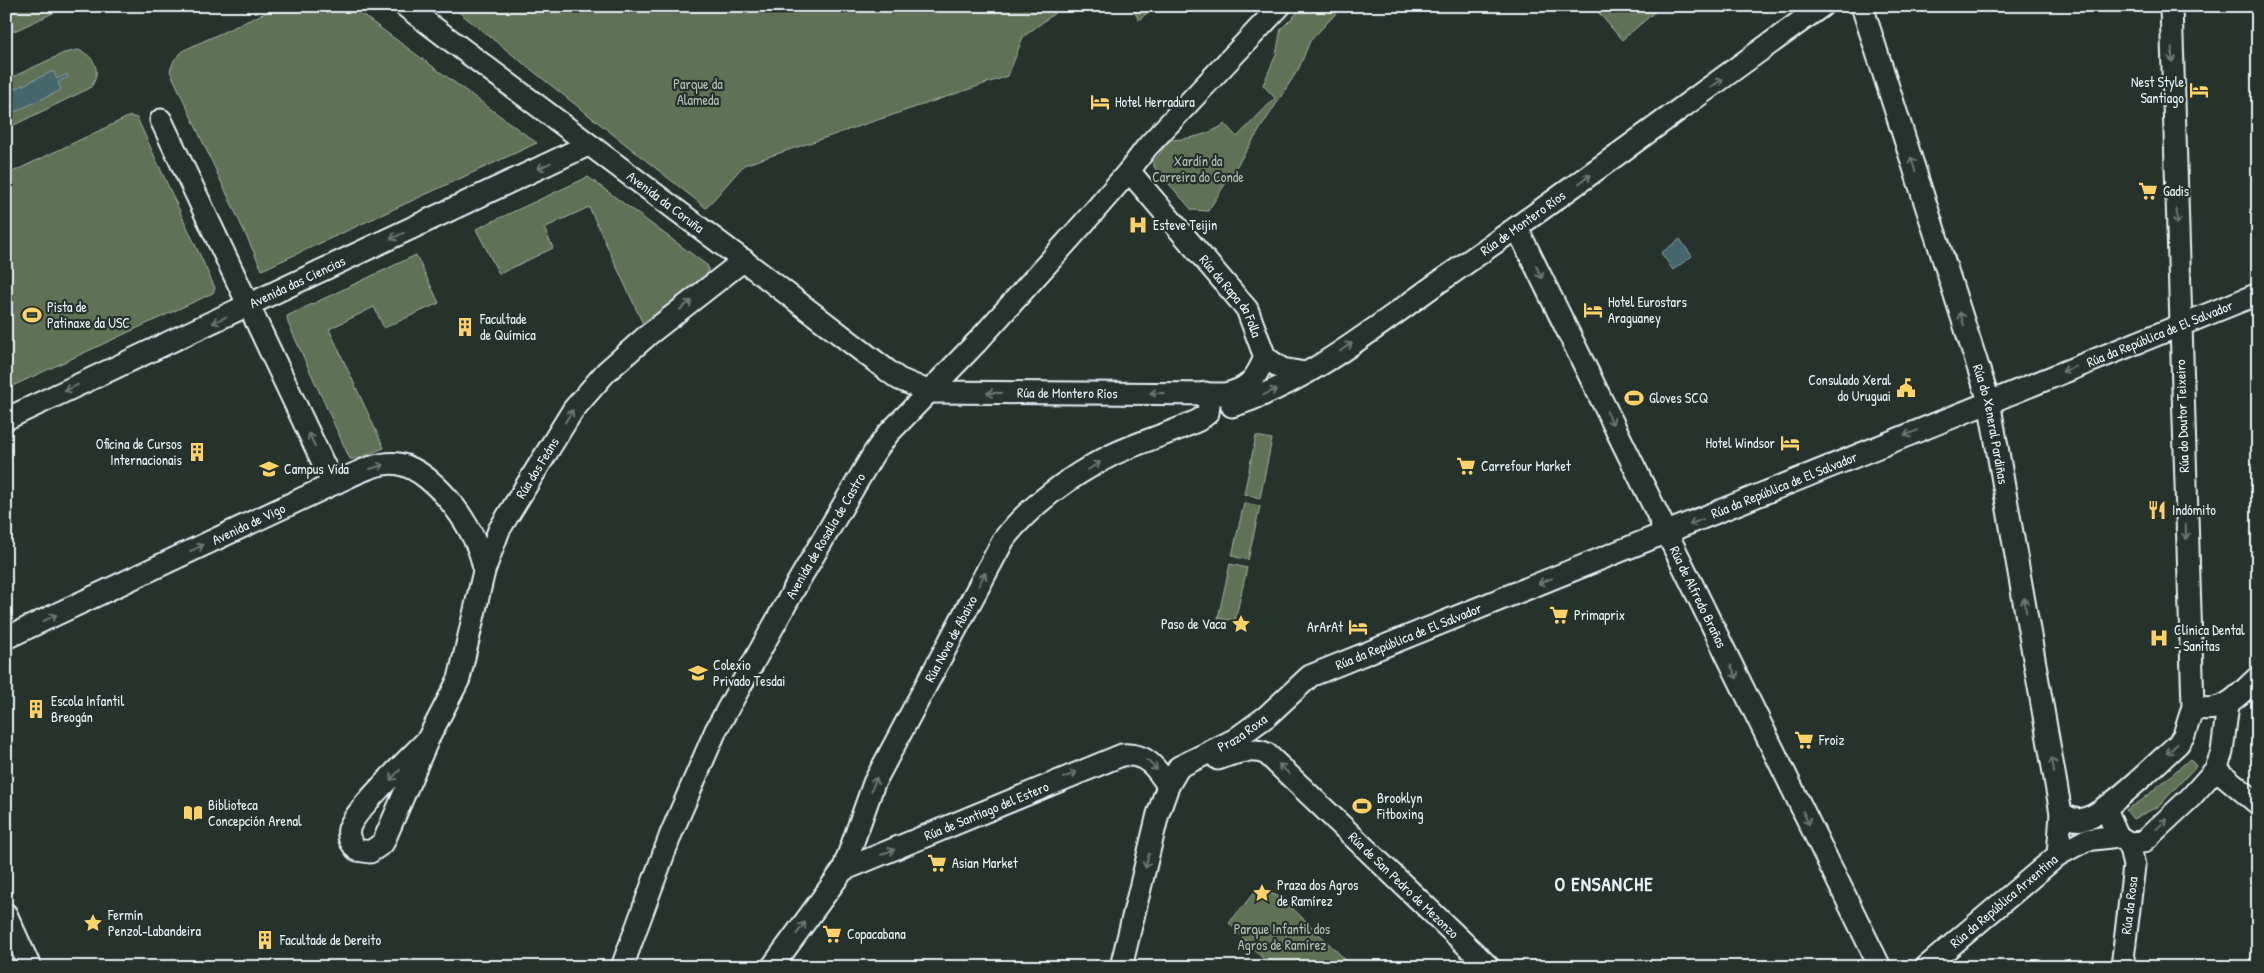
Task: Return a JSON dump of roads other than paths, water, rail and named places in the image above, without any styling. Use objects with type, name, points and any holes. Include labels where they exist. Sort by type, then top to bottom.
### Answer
[{"type":"street","name":"Avenida da Coruña","points":[[405,6],[588,145],[744,260],[888,371],[899,379],[930,392]]},
{"type":"street","name":"Rúa de Montero Ríos","points":[[930,392],[1206,403],[1258,397],[1324,363],[1517,228],[1822,6]]},
{"type":"street","name":"Rúa do Xeneral Pardiñas","points":[[1862,6],[1989,401],[2061,813],[2058,855]]},
{"type":"street","name":"Rúa do Doutor Teixeiro","points":[[2061,813],[2068,817],[2083,820],[2105,808],[2178,744],[2184,735],[2193,707],[2170,6]]},
{"type":"street","name":"Avenida de Rosalía de Castro","points":[[622,967],[671,834],[720,722],[859,476],[888,434],[930,392],[1129,171],[1147,147],[1274,12]]},
{"type":"street","points":[[160,120],[333,484]]},
{"type":"street","name":"Avenida das Ciencias","points":[[6,419],[588,145]]},
{"type":"street","name":"Rúa da Rapa da Folla","points":[[1129,171],[1248,309],[1266,357]]},
{"type":"street","name":"Rúa de Alfredo Brañas","points":[[1517,228],[1880,967]]},
{"type":"street","name":"Rúa dos Feáns","points":[[428,740],[359,811],[349,830],[349,838],[358,850],[370,852],[383,843],[428,740],[459,678],[484,572],[499,530],[573,410],[606,372],[648,335],[744,260]]},
{"type":"street","name":"Rúa da República de El Salvador","points":[[1310,676],[2258,294]]},
{"type":"street","points":[[1206,403],[1248,386],[1258,376],[1266,357],[1282,369],[1305,373]]},
{"type":"street","name":"Rúa Nova de Abaixo","points":[[772,967],[843,870],[874,783],[1004,538],[1020,519],[1043,498],[1109,456],[1185,427],[1206,403]]},
{"type":"street","name":"Avenida de Vigo","points":[[6,638],[333,484],[380,465],[398,464],[417,470],[434,481],[472,533],[481,551],[484,572]]},
{"type":"street","points":[[472,533],[486,536],[499,530]]},
{"type":"street","name":"Praza Roxa","points":[[1122,967],[1158,814],[1170,783],[1179,768],[1234,740],[1267,716],[1310,676]]},
{"type":"street","points":[[2193,707],[2215,710],[2228,704],[2258,677]]},
{"type":"street","points":[[2124,840],[2143,842],[2191,797],[2216,769],[2222,752],[2228,704]]},
{"type":"street","name":"Praza Roxa","points":[[1170,783],[1196,768],[1224,756],[1246,750],[1259,751],[1268,754],[1319,803]]},
{"type":"street","name":"Rúa de Santiago del Estero","points":[[843,870],[1114,757],[1130,754],[1142,756],[1170,783]]},
{"type":"street","points":[[2216,769],[2258,804]]},
{"type":"street","name":"Rúa de San Pedro de Mezonzo","points":[[1319,803],[1489,967]]},
{"type":"street","name":"Rúa da Rosa","points":[[2105,808],[2124,840],[2134,866],[2122,967]]},
{"type":"street","name":"Rúa da República Arxentina","points":[[1926,967],[2058,855],[2086,840],[2124,840]]},
{"type":"street","points":[[6,914],[30,967]]},
{"type":"water","points":[[53,71],[57,79],[67,74],[68,77],[58,82],[61,90],[6,116],[6,93]]},
{"type":"water","points":[[1680,239],[1692,256],[1673,270],[1661,253]]},
{"type":"place","name":"Nest Style Santiago","points":[[2199,90]]},
{"type":"place","name":"Hotel Herradura","points":[[1100,102]]},
{"type":"place","name":"Gadis","points":[[2148,191]]},
{"type":"place","name":"Esteve Teijin","points":[[1138,225]]},
{"type":"place","name":"Hotel Eurostars Araguaney","points":[[1593,310]]},
{"type":"place","name":"Pista de Patinaxe da USC","points":[[32,315]]},
{"type":"place","name":"Facultade de Química","points":[[465,327]]},
{"type":"place","name":"Consulado Xeral do Uruguai","points":[[1906,388]]},
{"type":"place","name":"Gloves SCQ","points":[[1634,398]]},
{"type":"place","name":"Hotel Windsor","points":[[1790,443]]},
{"type":"place","name":"Oficina de Cursos Internacionais","points":[[197,452]]},
{"type":"place","name":"Carrefour Market","points":[[1466,466]]},
{"type":"place","name":"Campus Vida","points":[[269,469]]},
{"type":"place","name":"Indómito","points":[[2157,510]]},
{"type":"place","name":"Primaprix","points":[[1559,615]]},
{"type":"place","name":"Paso de Vaca","points":[[1241,624]]},
{"type":"place","name":"ArArAt","points":[[1358,627]]},
{"type":"place","name":"Clínica Dental - Sanitas","points":[[2159,638]]},
{"type":"place","name":"Colexio Privado Tesdai","points":[[698,673]]},
{"type":"place","name":"Escola Infantil Breogán","points":[[36,709]]},
{"type":"place","name":"Froiz","points":[[1804,740]]},
{"type":"place","name":"Brooklyn Fitboxing","points":[[1362,806]]},
{"type":"place","name":"Biblioteca Concepción Arenal","points":[[193,813]]},
{"type":"place","name":"Asian Market","points":[[937,863]]},
{"type":"place","name":"Praza dos Agros de Ramírez","points":[[1262,893]]},
{"type":"place","name":"Fermín Penzol-Labandeira","points":[[93,923]]},
{"type":"place","name":"Copacabana","points":[[832,934]]},
{"type":"place","name":"Facultade de Dereito","points":[[265,940]]},
{"type":"district","name":"O ENSANCHE","points":[[1604,884]]},
{"type":"park label","name":"Parque da Alameda","points":[[698,92]]},
{"type":"park label","name":"Xardín da Carreira do Conde","points":[[1198,170]]},
{"type":"park label","name":"Parque Infantil dos Agros de Ramírez","points":[[1282,938]]}]
